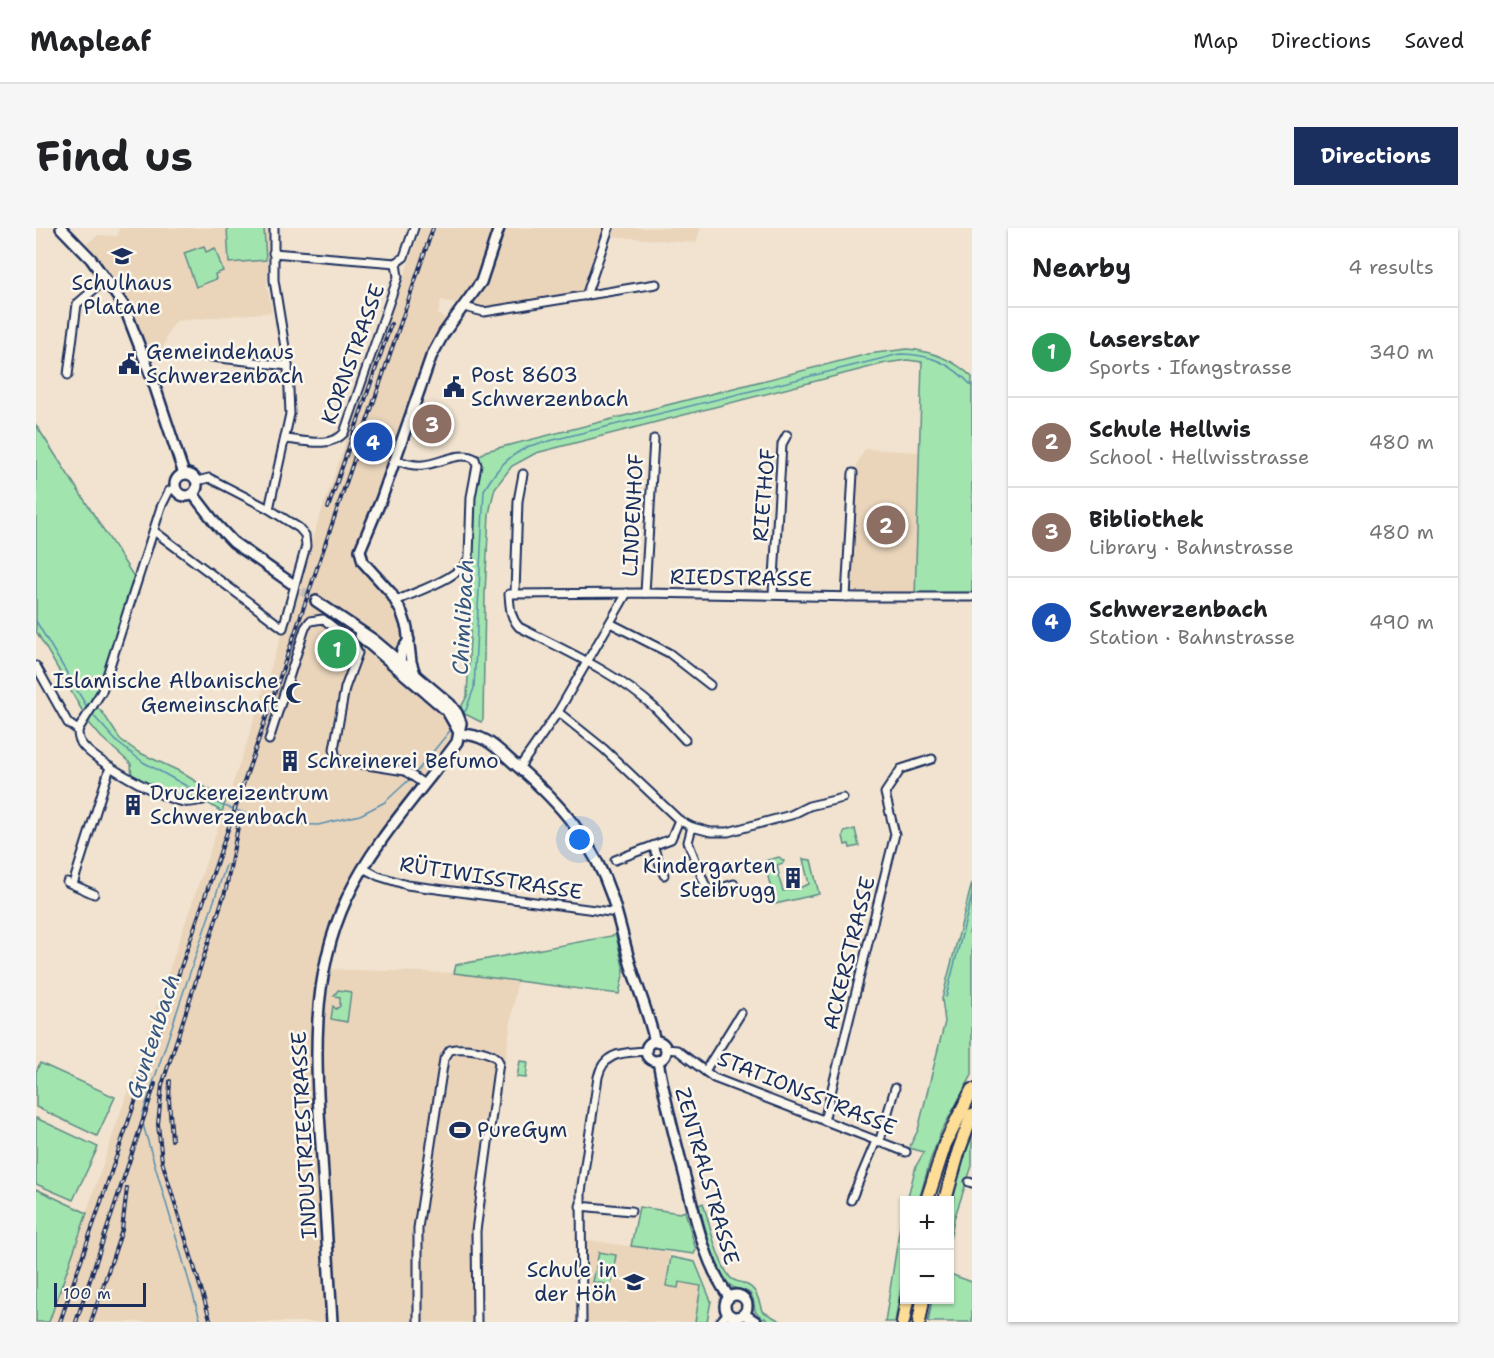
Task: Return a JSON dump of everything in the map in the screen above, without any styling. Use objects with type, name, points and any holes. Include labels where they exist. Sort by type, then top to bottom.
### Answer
[{"type":"highway","points":[[928,1196],[945,1144],[972,1090]]},
{"type":"highway","points":[[946,1196],[972,1115]]},
{"type":"highway","points":[[903,1322],[906,1304]]},
{"type":"highway","points":[[919,1322],[922,1304]]},
{"type":"main road","points":[[61,228],[91,259],[124,306],[184,474]]},
{"type":"main road","points":[[396,665],[404,661],[409,640],[404,618],[396,601],[363,561],[360,550],[372,524],[431,357],[444,333],[481,282],[499,228]]},
{"type":"main road","points":[[184,474],[193,476],[197,481],[198,487],[193,494],[184,496],[178,493],[176,488],[178,478],[184,474]]},
{"type":"main road","points":[[193,494],[233,542],[291,583]]},
{"type":"main road","points":[[316,601],[345,621],[396,665],[442,706],[457,724],[480,736],[519,768],[552,797],[575,825],[600,867],[616,911],[655,1042]]},
{"type":"main road","points":[[345,621],[385,649],[396,665],[415,674],[450,704],[457,724]]},
{"type":"main road","points":[[385,649],[406,651]]},
{"type":"main road","points":[[406,651],[415,674]]},
{"type":"main road","name":"INDUSTRIESTRASSE","points":[[332,1322],[315,1054],[316,1024],[323,969],[347,897],[363,868],[421,782],[455,744],[457,724]]},
{"type":"main road","points":[[655,1042],[663,1044],[666,1049],[664,1056],[658,1061],[649,1057],[646,1051],[648,1046],[655,1042]]},
{"type":"main road","name":"ZENTRALSTRASSE","points":[[658,1061],[680,1158],[707,1257],[714,1275],[729,1298]]},
{"type":"main road","points":[[737,1295],[744,1298],[747,1306],[744,1314],[737,1317],[728,1313],[725,1307],[729,1298],[737,1295]]},
{"type":"main road","points":[[744,1314],[756,1322]]},
{"type":"street","points":[[269,509],[290,414],[288,366],[274,280],[274,228]]},
{"type":"street","points":[[273,253],[396,263],[404,257],[414,228]]},
{"type":"street","points":[[586,296],[609,228]]},
{"type":"street","name":"KORNSTRASSE","points":[[286,440],[332,442],[344,433],[398,277],[396,263]]},
{"type":"street","points":[[68,375],[77,304],[106,279]]},
{"type":"street","points":[[464,308],[484,312],[657,284]]},
{"type":"street","points":[[194,355],[288,366]]},
{"type":"street","name":"RIETHOF","points":[[773,594],[782,444],[787,435]]},
{"type":"street","name":"LINDENHOF","points":[[645,593],[654,439]]},
{"type":"street","points":[[395,460],[410,465],[422,465],[466,455],[475,459],[477,465],[471,497],[469,557],[466,564],[458,572],[396,601]]},
{"type":"street","points":[[846,597],[853,472]]},
{"type":"street","points":[[523,474],[518,501],[510,611],[514,621],[519,627],[586,661],[619,681],[655,708],[685,740]]},
{"type":"street","points":[[154,531],[283,628],[306,546],[305,535],[299,528],[269,509],[208,478],[197,481]]},
{"type":"street","points":[[176,488],[169,491],[165,498],[102,691],[78,730],[78,736],[84,747],[110,767],[143,785],[184,802],[202,800]]},
{"type":"street","name":"RIEDSTRASSE","points":[[512,593],[972,597]]},
{"type":"street","points":[[519,768],[558,712],[627,593]]},
{"type":"street","points":[[269,740],[305,628],[310,621],[323,619],[354,643],[358,653],[345,688],[334,749],[336,758],[409,773],[421,782]]},
{"type":"street","points":[[610,623],[669,653],[710,685]]},
{"type":"street","points":[[36,666],[68,723],[78,730]]},
{"type":"street","points":[[558,712],[604,749],[679,820],[692,828],[711,832],[728,832],[791,815],[809,806],[843,798]]},
{"type":"street","name":"ACKERSTRASSE","points":[[824,1121],[895,834],[882,792],[901,769],[932,759]]},
{"type":"street","points":[[94,894],[70,883],[110,767]]},
{"type":"street","points":[[615,860],[673,836],[679,820]]},
{"type":"street","points":[[692,828],[688,842],[708,892],[734,884]]},
{"type":"street","points":[[653,846],[664,875]]},
{"type":"street","name":"RÜTIWISSTRASSE","points":[[363,868],[378,876],[407,885],[616,911]]},
{"type":"street","points":[[705,1071],[741,1013]]},
{"type":"street","points":[[418,1322],[418,1228],[444,1059],[450,1050],[457,1048],[489,1052],[496,1056],[499,1062],[476,1231],[477,1322]]},
{"type":"street","name":"STATIONSSTRASSE","points":[[666,1049],[676,1050],[714,1078],[906,1152]]},
{"type":"street","points":[[582,1322],[580,1206],[598,1077],[601,1066],[609,1058],[617,1054],[646,1051]]},
{"type":"street","points":[[851,1200],[877,1142],[895,1088]]},
{"type":"street","points":[[580,1206],[631,1211]]},
{"type":"street","points":[[720,1322],[728,1313]]},
{"type":"shaded area","points":[[119,228],[269,228],[267,285],[272,312],[176,321],[168,333],[163,349],[147,351],[127,306],[83,247],[98,235],[118,236]]},
{"type":"shaded area","points":[[421,228],[701,228],[696,243],[607,236],[586,296],[484,312],[441,300],[438,314],[444,318],[451,316],[435,338],[354,561],[366,558],[393,591],[415,668],[460,734],[363,868],[324,969],[454,973],[517,982],[489,1169],[486,1213],[476,1231],[477,1322],[49,1322],[247,742],[315,530]]},
{"type":"shaded area","points":[[865,449],[920,452],[915,598],[858,597],[850,587],[857,464]]},
{"type":"shaded area","name":"Schule in der Höh","points":[[583,1239],[670,1253],[666,1280],[703,1285],[696,1322],[585,1322]]},
{"type":"green space","points":[[227,228],[264,228],[266,260],[229,263]]},
{"type":"green space","points":[[204,246],[206,252],[215,248],[223,271],[215,274],[216,279],[196,287],[184,253]]},
{"type":"green space","points":[[907,349],[942,357],[972,377],[972,597],[915,598],[922,362],[907,360],[886,363],[536,453],[512,466],[495,488],[489,514],[483,720],[481,722],[459,711],[467,696],[471,618],[469,557],[475,459],[486,451],[868,354]]},
{"type":"green space","points":[[36,425],[138,583],[94,705],[103,713],[120,739],[138,752],[179,771],[226,800],[222,812],[203,800],[184,802],[132,780],[131,764],[90,724],[36,631]]},
{"type":"green space","points":[[855,829],[859,846],[850,848],[849,844],[845,845],[844,832]]},
{"type":"green space","points":[[779,857],[784,861],[777,865],[783,891],[809,884],[803,859],[811,860],[819,894],[775,904],[764,861]]},
{"type":"green space","points":[[972,883],[972,923],[969,933],[972,934],[972,1075],[941,1132],[920,1196],[908,1196],[916,1166],[924,1152],[909,1148],[918,1130],[945,1022],[942,999]]},
{"type":"green space","points":[[616,935],[624,971],[619,994],[454,973],[456,965]]},
{"type":"green space","points":[[338,990],[351,992],[347,1022],[331,1019],[333,1006],[336,1009],[340,1006],[340,997],[334,996]]},
{"type":"green space","points":[[520,1061],[528,1062],[526,1078],[517,1077]]},
{"type":"green space","points":[[40,1063],[115,1097],[97,1136],[36,1107],[36,1072]]},
{"type":"green space","points":[[36,1118],[98,1147],[73,1200],[36,1184]]},
{"type":"green space","points":[[972,1135],[972,1166],[954,1219],[954,1196]]},
{"type":"green space","points":[[36,1189],[87,1213],[49,1322],[36,1322]]},
{"type":"green space","points":[[703,1203],[717,1250],[729,1276],[752,1288],[762,1311],[782,1322],[768,1322],[765,1318],[763,1319],[755,1311],[749,1292],[733,1287],[724,1277],[714,1258],[707,1235],[699,1205]]},
{"type":"green space","points":[[639,1207],[680,1213],[685,1211],[696,1250],[694,1254],[631,1246]]},
{"type":"green space","points":[[900,1228],[900,1293],[895,1322],[885,1322]]},
{"type":"green space","points":[[599,1252],[616,1255],[611,1285],[593,1282]]},
{"type":"green space","points":[[671,1257],[695,1262],[711,1301],[707,1322],[695,1322],[701,1286],[679,1282],[678,1288],[666,1286]]},
{"type":"green space","points":[[954,1275],[972,1282],[972,1322],[928,1322],[931,1304],[954,1304]]},
{"type":"waterway","name":"Chimlibach","points":[[461,716],[466,710],[474,688],[484,490],[498,469],[514,455],[529,446],[900,354],[931,358],[949,366],[972,386]]},
{"type":"waterway","name":"Chimlibach","points":[[36,621],[87,707]]},
{"type":"waterway","name":"Chimlibach","points":[[92,714],[118,743],[143,762],[221,805],[275,823],[318,825],[360,815],[385,802],[411,778]]},
{"type":"waterway","name":"Chimlibach","points":[[414,775],[453,727]]},
{"type":"waterway","name":"Guntenbach","points":[[201,1322],[142,1116],[226,865]]},
{"type":"waterway","name":"Chimlibach","points":[[946,997],[972,895]]},
{"type":"tunnel","points":[[291,583],[316,601]]},
{"type":"railway","points":[[60,1322],[433,228]]},
{"type":"railway","points":[[328,508],[391,324]]},
{"type":"railway","points":[[211,1322],[162,1161],[158,1124],[162,1085],[226,889],[240,816]]},
{"type":"railway","points":[[170,1081],[172,1140]]},
{"type":"railway","points":[[76,1322],[155,1084]]},
{"type":"railway","points":[[91,1322],[122,1230],[127,1188]]},
{"type":"place","name":"Schulhaus Platane","points":[[122,256]]},
{"type":"place","name":"Gemeindehaus Schwerzenbach","points":[[129,364]]},
{"type":"place","name":"Post 8603 Schwerzenbach","points":[[454,387]]},
{"type":"place","name":"Bibliothek","points":[[432,424]]},
{"type":"place","name":"Schwerzenbach","points":[[373,442]]},
{"type":"place","name":"Schule Hellwis","points":[[886,525]]},
{"type":"place","name":"Laserstar","points":[[337,649]]},
{"type":"place","name":"Islamische Albanische Gemeinschaft","points":[[296,693]]},
{"type":"place","name":"Schreinerei Befumo","points":[[290,761]]},
{"type":"place","name":"Druckereizentrum Schwerzenbach","points":[[133,805]]},
{"type":"place","name":"Kindergarten Steibrugg","points":[[793,878]]},
{"type":"place","name":"PureGym","points":[[460,1130]]},
{"type":"place","name":"Schule in der Höh","points":[[634,1282]]}]
